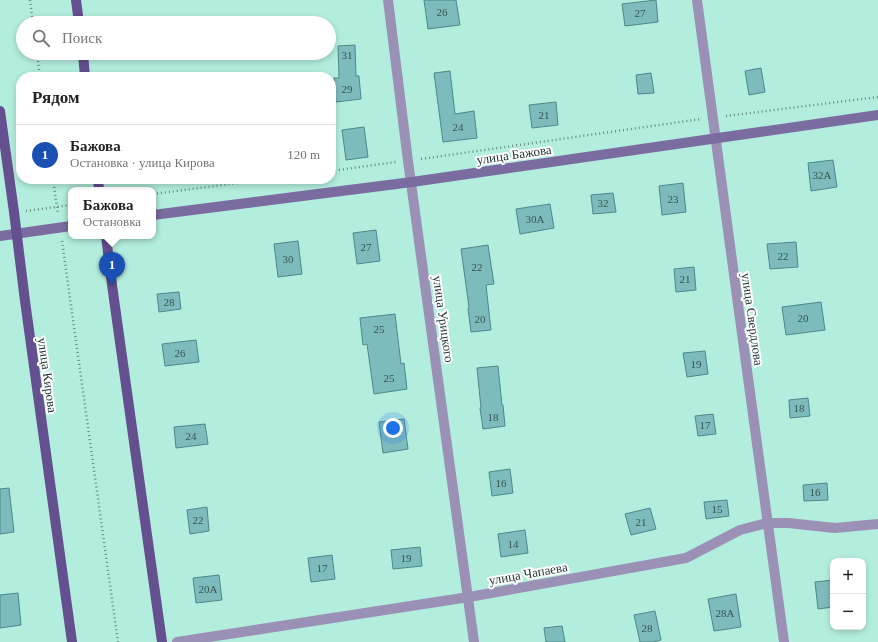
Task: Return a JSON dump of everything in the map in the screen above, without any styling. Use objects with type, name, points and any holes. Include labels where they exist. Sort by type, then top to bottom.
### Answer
[{"type":"main road","points":[[76,0],[78,16]]},
{"type":"main road","points":[[83,60],[85,72]]},
{"type":"main road","name":"улица Кирова","points":[[0,111],[72,642]]},
{"type":"main road","points":[[106,239],[162,642]]},
{"type":"street","name":"улица Урицкого","points":[[388,0],[408,160],[474,642]]},
{"type":"street","name":"улица Свердлова","points":[[697,0],[784,642]]},
{"type":"street","name":"улица Бажова","points":[[156,215],[412,182],[878,115]]},
{"type":"street","points":[[0,236],[68,226]]},
{"type":"street","name":"улица Чапаева","points":[[177,642],[469,597],[686,558],[740,530],[767,523],[788,523],[834,528],[878,524]]},
{"type":"path","points":[[30,0],[32,16]]},
{"type":"path","points":[[38,60],[39,72]]},
{"type":"path","points":[[336,170],[878,97]]},
{"type":"path","points":[[54,184],[118,642]]},
{"type":"path","points":[[156,194],[230,184]]},
{"type":"path","points":[[14,212],[68,205]]},
{"type":"building","points":[[424,0],[456,0],[460,25],[428,29]]},
{"type":"building","points":[[656,0],[658,22],[625,26],[622,4]]},
{"type":"building","points":[[355,45],[356,76],[359,76],[361,99],[336,102],[336,78],[339,78],[338,46]]},
{"type":"building","points":[[761,68],[765,92],[749,95],[745,71]]},
{"type":"building","points":[[450,71],[455,114],[474,111],[477,138],[443,142],[434,73]]},
{"type":"building","points":[[651,73],[654,93],[638,94],[636,75]]},
{"type":"building","points":[[556,102],[558,125],[532,128],[529,105]]},
{"type":"building","points":[[364,127],[368,157],[346,160],[342,130]]},
{"type":"building","points":[[833,160],[837,187],[811,191],[808,163]]},
{"type":"building","points":[[683,183],[686,212],[662,215],[659,186]]},
{"type":"building","points":[[613,193],[616,212],[593,214],[591,195]]},
{"type":"building","points":[[550,204],[554,228],[520,234],[516,209]]},
{"type":"building","points":[[376,230],[380,261],[357,264],[353,233]]},
{"type":"building","points":[[298,241],[302,274],[278,277],[274,244]]},
{"type":"building","points":[[796,242],[798,267],[770,269],[767,244]]},
{"type":"building","points":[[488,245],[494,284],[486,285],[491,330],[471,332],[461,249]]},
{"type":"building","points":[[694,267],[696,290],[676,292],[674,269]]},
{"type":"building","points":[[179,292],[181,309],[159,312],[157,294]]},
{"type":"building","points":[[821,302],[825,330],[786,335],[782,307]]},
{"type":"building","points":[[395,314],[401,364],[404,363],[407,389],[374,394],[367,344],[363,345],[360,318]]},
{"type":"building","points":[[196,340],[199,362],[165,366],[162,344]]},
{"type":"building","points":[[705,351],[708,374],[687,377],[683,353]]},
{"type":"building","points":[[498,366],[505,426],[483,429],[477,368]]},
{"type":"building","points":[[808,398],[810,416],[790,418],[789,400]]},
{"type":"building","points":[[713,414],[716,434],[698,436],[695,416]]},
{"type":"building","points":[[404,419],[408,449],[383,453],[379,422]]},
{"type":"building","points":[[205,424],[208,444],[176,448],[174,427]]},
{"type":"building","points":[[510,469],[513,493],[492,496],[489,472]]},
{"type":"building","points":[[827,483],[828,500],[804,501],[803,485]]},
{"type":"building","points":[[9,488],[14,532],[0,534],[0,489]]},
{"type":"building","points":[[727,500],[729,516],[706,519],[704,502]]},
{"type":"building","points":[[207,507],[209,531],[190,534],[187,510]]},
{"type":"building","points":[[650,508],[656,529],[631,535],[625,514]]},
{"type":"building","points":[[525,530],[528,553],[501,557],[498,534]]},
{"type":"building","points":[[420,547],[422,566],[393,569],[391,550]]},
{"type":"building","points":[[332,555],[335,579],[311,582],[308,558]]},
{"type":"building","points":[[219,575],[222,600],[196,603],[193,578]]},
{"type":"building","points":[[830,580],[830,607],[818,609],[815,582]]},
{"type":"building","points":[[18,593],[21,625],[0,628],[0,595]]},
{"type":"building","points":[[736,594],[741,627],[714,631],[708,599]]},
{"type":"building","points":[[655,611],[661,640],[653,642],[640,642],[634,615]]},
{"type":"building","points":[[562,626],[565,642],[546,642],[544,628]]},
{"type":"place","name":"Бажова","points":[[112,285]]}]
